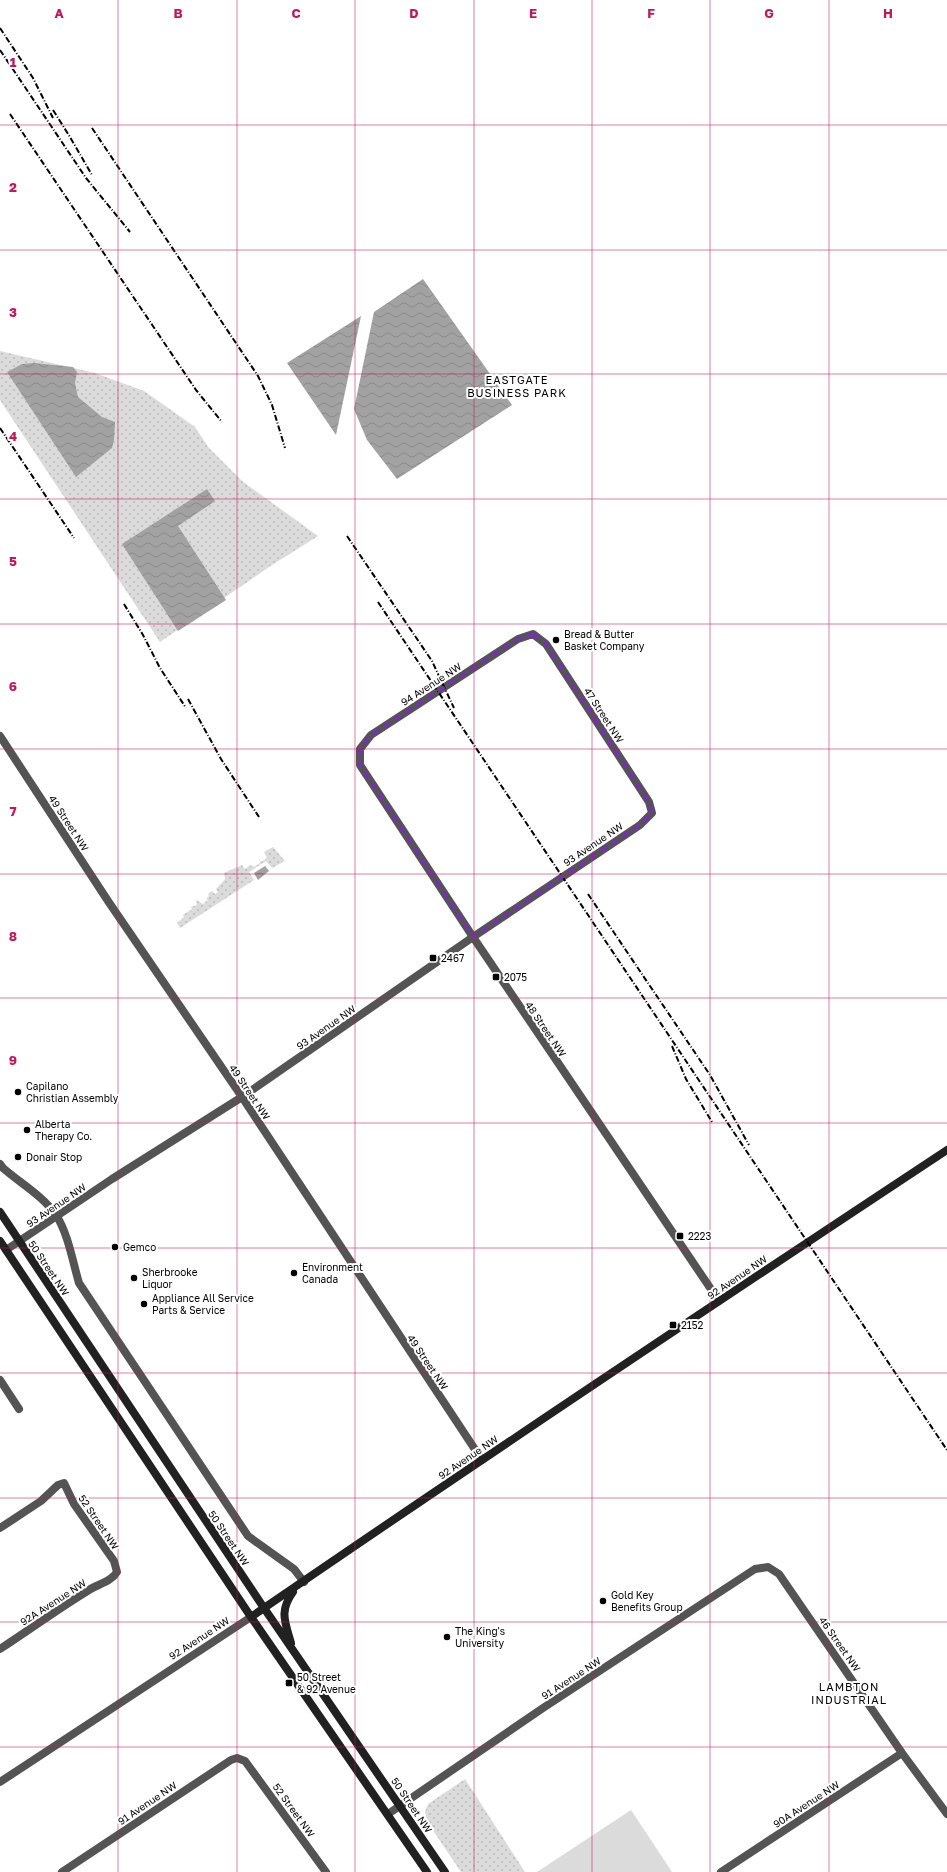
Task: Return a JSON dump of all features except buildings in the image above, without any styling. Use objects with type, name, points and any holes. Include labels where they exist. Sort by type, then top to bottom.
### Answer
[{"type":"main road","name":"92 Avenue NW","points":[[251,1617],[482,1460],[947,1150]]},
{"type":"main road","name":"50 Street NW","points":[[0,1212],[264,1608],[445,1872]]},
{"type":"main road","points":[[0,1241],[251,1617],[428,1872]]},
{"type":"main road","points":[[295,1653],[283,1612],[288,1598],[297,1587]]},
{"type":"street","name":"94 Avenue NW","points":[[360,765],[360,749],[371,735],[518,639],[533,634]]},
{"type":"street","name":"47 Street NW","points":[[533,634],[546,644],[649,802],[652,813]]},
{"type":"street","name":"49 Street NW","points":[[0,736],[125,926],[242,1097],[482,1460]]},
{"type":"street","name":"48 Street NW","points":[[360,765],[473,937],[719,1301]]},
{"type":"street","name":"93 Avenue NW","points":[[6,1250],[242,1097],[473,937],[640,825],[652,813]]},
{"type":"street","name":"50 Street NW","points":[[0,1164],[2,1168],[47,1204],[57,1216],[67,1241],[79,1283],[248,1536],[294,1569],[304,1582]]},
{"type":"street","points":[[0,1380],[19,1409]]},
{"type":"street","name":"52 Street NW","points":[[0,1528],[41,1501],[60,1483],[64,1483],[74,1504],[114,1561],[117,1572]]},
{"type":"street","name":"46 Street NW","points":[[768,1567],[779,1574],[902,1753],[947,1814]]},
{"type":"street","name":"91 Avenue NW","points":[[388,1814],[543,1708],[755,1569],[768,1567]]},
{"type":"street","name":"92A Avenue NW","points":[[0,1649],[90,1589],[108,1581],[117,1572]]},
{"type":"street","name":"92 Avenue NW","points":[[0,1782],[251,1617]]},
{"type":"street","name":"90A Avenue NW","points":[[721,1872],[902,1753]]},
{"type":"street","name":"91 Avenue NW","points":[[62,1872],[231,1760],[236,1758],[245,1761]]},
{"type":"street","name":"52 Street NW","points":[[245,1761],[326,1872]]},
{"type":"highlighted area","points":[[533,634],[546,644],[649,802],[652,813],[640,825],[473,937],[360,765],[360,749],[371,735],[518,639]]},
{"type":"shaded area","points":[[0,351],[95,373],[144,391],[195,427],[209,448],[242,481],[318,536],[272,565],[160,642],[0,400]]},
{"type":"shaded area","points":[[273,847],[285,861],[272,868],[266,861],[249,872],[254,880],[180,928],[177,923],[184,917],[183,915],[192,909],[191,907],[197,905],[196,900],[203,904],[208,900],[206,899],[209,896],[208,894],[212,891],[215,894],[218,892],[216,889],[225,879],[224,873],[242,865],[245,869],[251,865],[254,867],[260,863],[259,859],[261,862],[267,858],[264,852]]},
{"type":"shaded area","points":[[465,1779],[525,1872],[461,1872],[428,1823],[425,1812],[428,1804]]},
{"type":"shaded area","points":[[631,1810],[672,1872],[537,1872]]},
{"type":"water","points":[[423,279],[512,405],[397,479],[367,440],[354,409],[374,312]]},
{"type":"water","points":[[361,316],[336,435],[287,363]]},
{"type":"water","points":[[34,363],[73,367],[77,372],[75,383],[78,397],[102,417],[115,422],[112,448],[76,477],[7,372],[22,364]]},
{"type":"water","points":[[207,489],[215,501],[178,526],[226,600],[178,631],[122,544]]},
{"type":"water","points":[[265,866],[269,871],[258,880],[254,873]]},
{"type":"railway","points":[[0,28],[33,78],[53,118]]},
{"type":"railway","points":[[0,50],[86,178],[130,232]]},
{"type":"railway","points":[[53,110],[92,175]]},
{"type":"railway","points":[[10,114],[196,390],[222,422]]},
{"type":"railway","points":[[92,128],[258,376],[272,405],[285,448]]},
{"type":"railway","points":[[0,428],[74,538]]},
{"type":"railway","points":[[347,536],[432,661],[454,708]]},
{"type":"railway","points":[[378,602],[947,1450]]},
{"type":"railway","points":[[124,604],[143,635],[160,668],[186,708]]},
{"type":"railway","points":[[188,699],[221,759],[259,817]]},
{"type":"railway","points":[[588,894],[710,1075],[749,1145]]},
{"type":"railway","points":[[672,1046],[686,1079],[712,1122]]},
{"type":"place","name":"Bread & Butter Basket Company","points":[[556,640]]},
{"type":"place","name":"2467","points":[[433,958]]},
{"type":"place","name":"2075","points":[[496,977]]},
{"type":"place","name":"Capilano Christian Assembly","points":[[18,1092]]},
{"type":"place","name":"Alberta Therapy Co.","points":[[27,1130]]},
{"type":"place","name":"Donair Stop","points":[[18,1157]]},
{"type":"place","name":"2223","points":[[680,1236]]},
{"type":"place","name":"Gemco","points":[[115,1247]]},
{"type":"place","name":"Environment Canada","points":[[294,1273]]},
{"type":"place","name":"Sherbrooke Liquor","points":[[134,1278]]},
{"type":"place","name":"Appliance All Service Parts & Service","points":[[144,1304]]},
{"type":"place","name":"2152","points":[[673,1325]]},
{"type":"place","name":"Gold Key Benefits Group","points":[[603,1601]]},
{"type":"place","name":"The King's University","points":[[447,1637]]},
{"type":"place","name":"50 Street & 92 Avenue","points":[[289,1683]]},
{"type":"district","name":"EASTGATE BUSINESS PARK","points":[[517,386]]},
{"type":"district","name":"LAMBTON INDUSTRIAL","points":[[849,1693]]}]
